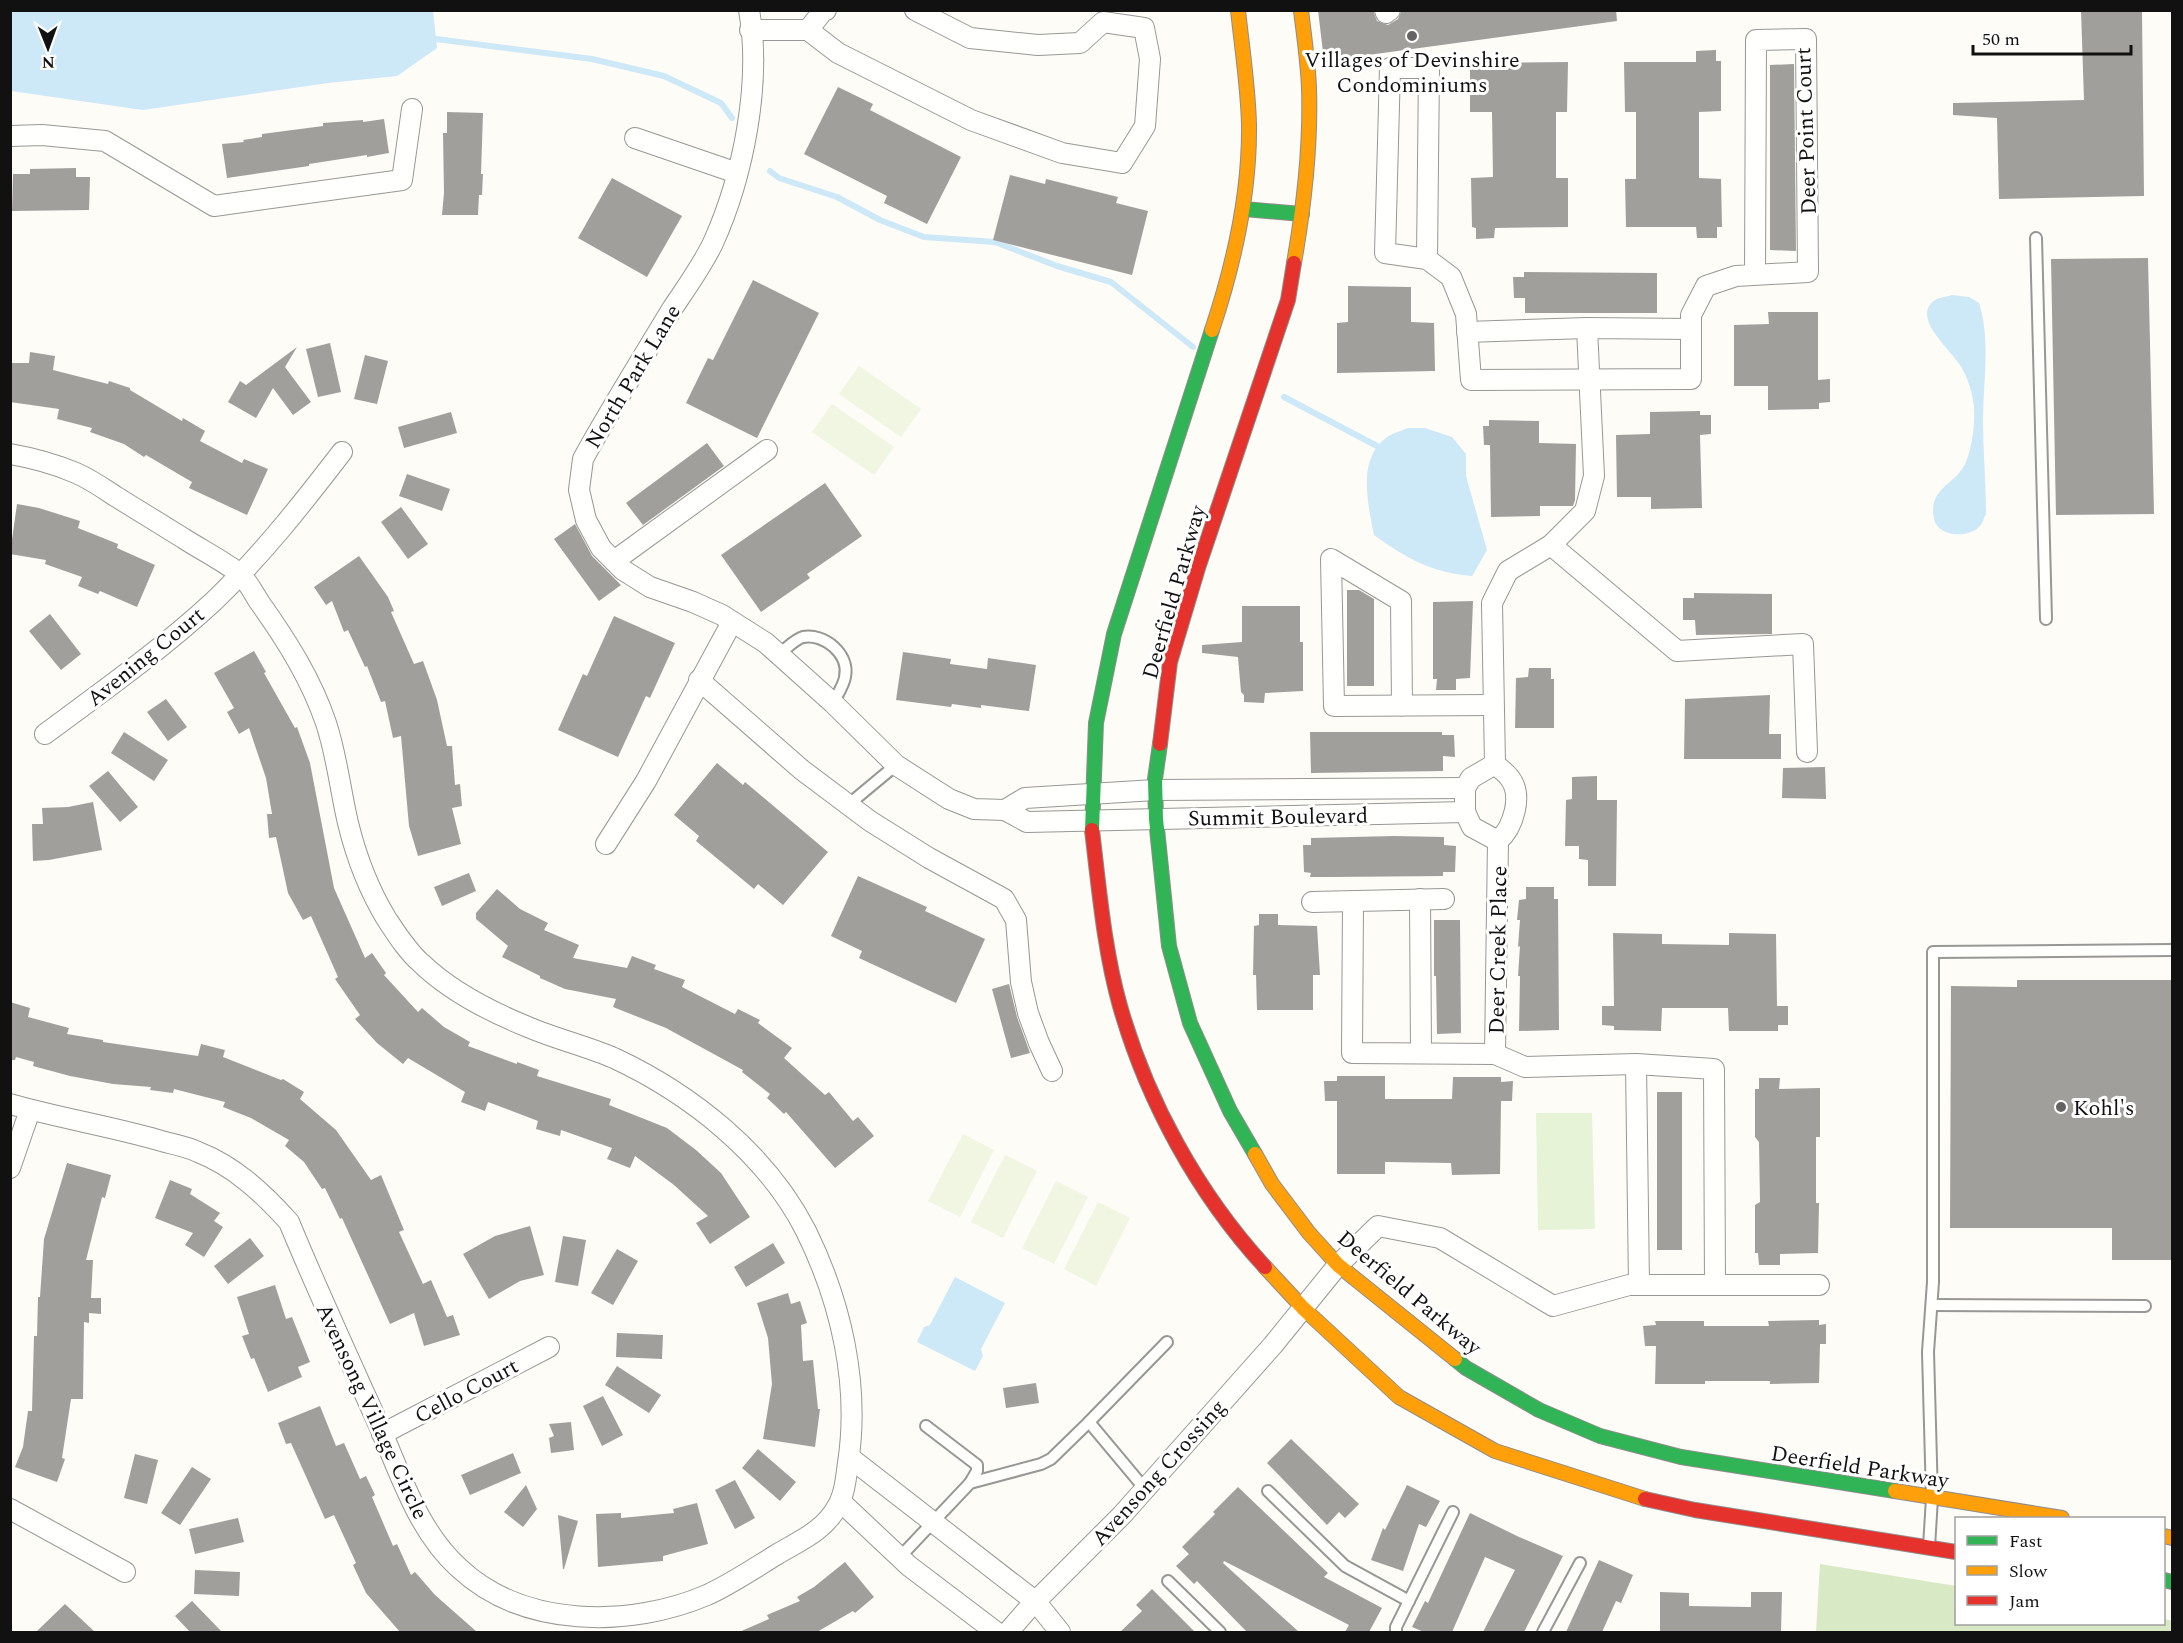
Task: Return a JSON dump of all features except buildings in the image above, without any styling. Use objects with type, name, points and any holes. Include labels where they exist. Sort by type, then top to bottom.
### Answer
[{"type":"main road","name":"Deerfield Parkway","points":[[1238,10],[1249,124],[1244,209],[1226,288],[1114,634],[1096,723],[1091,821],[1101,910],[1120,1005],[1147,1083],[1190,1168],[1244,1245],[1303,1308],[1400,1397],[1495,1450],[1589,1483],[1667,1504],[1955,1552]]},
{"type":"main road","name":"Deerfield Parkway","points":[[1301,10],[1309,88],[1307,150],[1302,214],[1288,300],[1198,568],[1170,662],[1155,779],[1156,819],[1169,946],[1190,1023],[1230,1112],[1272,1184],[1309,1233],[1338,1265],[1466,1368],[1539,1410],[1600,1436],[1691,1459],[2056,1517]]},
{"type":"main road","points":[[1244,209],[1302,214]]},
{"type":"street","points":[[808,30],[825,10]]},
{"type":"street","points":[[750,20],[808,30],[838,53],[971,120],[1062,153],[1122,163],[1145,126],[1150,59],[1144,28],[1103,22],[1080,43],[1038,45],[970,38],[915,10]]},
{"type":"street","points":[[1385,10],[1386,13],[1390,10]]},
{"type":"street","name":"North Park Lane","points":[[750,20],[751,88],[747,124],[737,173],[724,216],[712,245],[583,459],[579,489],[586,520],[602,548],[623,570],[650,587],[693,602],[732,621],[780,654],[896,765],[949,799],[974,809],[1005,810],[1027,822],[1091,821]]},
{"type":"street","name":"Deer Point Court","points":[[1427,259],[1429,68],[1390,68],[1385,253],[1427,259],[1451,276],[1466,314],[1471,380],[1691,379],[1691,315],[1706,286],[1736,276],[1755,275],[1808,272],[1806,39],[1756,40],[1755,275]]},
{"type":"street","points":[[10,136],[42,135],[105,141],[214,206],[402,180],[412,109]]},
{"type":"street","points":[[634,138],[737,173]]},
{"type":"street","points":[[1465,812],[1465,788],[1471,778],[1495,764],[1492,705],[1492,603],[1508,572],[1551,545],[1585,511],[1594,476],[1587,328]]},
{"type":"street","points":[[1467,332],[1587,328],[1691,329]]},
{"type":"street","points":[[614,561],[767,450]]},
{"type":"street","name":"Avening Court","points":[[45,735],[161,647],[240,574],[273,540],[342,452]]},
{"type":"street","name":"Avensong Village Circle","points":[[10,454],[37,459],[81,475],[240,574],[282,634],[312,689],[334,748],[346,818],[366,878],[396,933],[419,962],[470,999],[498,1014],[527,1027],[588,1047],[672,1090],[698,1108],[730,1136],[767,1173],[788,1199],[817,1255],[838,1315],[845,1346],[852,1408],[849,1457],[841,1502],[823,1527],[733,1582],[704,1596],[674,1606],[644,1614],[612,1617],[581,1616],[538,1610],[508,1600],[480,1585],[455,1566],[418,1518],[288,1222],[267,1198],[243,1178],[198,1152],[110,1126],[10,1104]]},
{"type":"street","points":[[1551,545],[1677,651],[1803,644],[1807,752]]},
{"type":"street","points":[[1402,706],[1401,601],[1331,559],[1334,706],[1402,706],[1492,705]]},
{"type":"street","points":[[606,844],[646,781],[732,621]]},
{"type":"street","points":[[699,680],[802,770],[870,821],[929,858],[1004,899],[1016,920],[1021,982],[1028,1013],[1052,1071]]},
{"type":"street","name":"Deer Creek Place","points":[[1495,764],[1511,778],[1515,793],[1514,818],[1506,834],[1498,841],[1495,1054],[1525,1067],[1636,1064],[1714,1069],[1715,1285]]},
{"type":"street","name":"Summit Boulevard","points":[[1092,793],[1155,790],[1465,788]]},
{"type":"street","name":"North Park Lane","points":[[1005,810],[1025,798],[1092,793]]},
{"type":"street","name":"Summit Boulevard","points":[[1091,821],[1465,812]]},
{"type":"street","name":"Deer Creek Place","points":[[1465,812],[1472,827],[1498,841]]},
{"type":"street","points":[[1312,902],[1444,899]]},
{"type":"street","points":[[1420,900],[1421,1053]]},
{"type":"street","points":[[1353,902],[1352,1053],[1495,1054]]},
{"type":"street","points":[[1636,1064],[1639,1285]]},
{"type":"street","points":[[10,1168],[30,1110]]},
{"type":"street","points":[[1303,1308],[1338,1265],[1378,1226],[1440,1238],[1553,1306],[1629,1285],[1819,1285]]},
{"type":"street","name":"Avensong Crossing","points":[[1008,1632],[1122,1515],[1303,1308]]},
{"type":"street","name":"Cello Court","points":[[382,1434],[549,1347]]},
{"type":"street","points":[[849,1457],[1035,1602],[1060,1632]]},
{"type":"street","points":[[841,1502],[900,1557],[996,1632]]},
{"type":"street","points":[[10,1509],[125,1572]]},
{"type":"lane","points":[[2036,238],[2046,619]]},
{"type":"lane","points":[[780,654],[801,638],[818,638],[832,644],[842,660],[846,676],[833,703]]},
{"type":"lane","points":[[848,805],[896,765]]},
{"type":"lane","points":[[1929,1548],[1932,1498],[1928,1352],[1932,1305],[1933,952],[2172,950]]},
{"type":"lane","points":[[1932,1305],[2145,1306]]},
{"type":"lane","points":[[970,1483],[1041,1464],[1051,1459],[1167,1342]]},
{"type":"lane","points":[[1089,1422],[1145,1489]]},
{"type":"lane","points":[[900,1557],[970,1483],[977,1471],[977,1465],[926,1426]]},
{"type":"lane","points":[[1268,1491],[1345,1566],[1409,1601]]},
{"type":"lane","points":[[1396,1632],[1396,1627],[1453,1512]]},
{"type":"lane","points":[[1542,1632],[1580,1563]]},
{"type":"lane","points":[[1168,1581],[1220,1632]]},
{"type":"green space","points":[[859,366],[921,409],[901,437],[839,394]]},
{"type":"green space","points":[[832,404],[894,447],[874,475],[812,432]]},
{"type":"green space","points":[[1536,1113],[1592,1113],[1595,1229],[1538,1230]]},
{"type":"green space","points":[[963,1134],[994,1150],[960,1217],[928,1201]]},
{"type":"green space","points":[[1005,1155],[1037,1171],[1003,1238],[971,1222]]},
{"type":"green space","points":[[1056,1181],[1088,1197],[1054,1264],[1022,1248]]},
{"type":"green space","points":[[1098,1202],[1130,1218],[1096,1286],[1064,1269]]},
{"type":"green space","points":[[1820,1564],[1955,1586],[1955,1625],[2165,1625],[2165,1619],[2170,1620],[2172,1624],[2172,1632],[1816,1632]]},
{"type":"water","points":[[10,11],[433,11],[437,48],[397,76],[328,83],[143,110],[11,91]]},
{"type":"water","points":[[1952,295],[1969,297],[1979,303],[1986,347],[1983,422],[1986,514],[1981,525],[1975,530],[1962,534],[1947,533],[1941,530],[1934,519],[1933,508],[1939,493],[1962,470],[1970,450],[1973,429],[1973,402],[1968,380],[1960,365],[1935,333],[1927,315],[1929,307],[1935,300]]},
{"type":"water","points":[[1408,428],[1425,428],[1452,437],[1466,454],[1466,476],[1487,550],[1472,576],[1444,572],[1420,563],[1374,535],[1367,483],[1371,458],[1386,438]]},
{"type":"water","points":[[955,1277],[1005,1303],[981,1349],[983,1356],[975,1371],[917,1342],[924,1327],[930,1325]]},
{"type":"waterway","points":[[436,39],[592,59],[664,76],[721,103],[732,118]]},
{"type":"waterway","points":[[770,171],[779,178],[837,197],[880,220],[924,237],[995,242],[1057,266],[1111,282],[1193,347]]},
{"type":"waterway","points":[[1284,397],[1377,446]]},
{"type":"traffic: fast","points":[[1244,209],[1302,214]]},
{"type":"traffic: fast","points":[[1092,830],[1096,723],[1114,634],[1212,330]]},
{"type":"traffic: fast","points":[[1160,744],[1155,779],[1156,819],[1169,946],[1190,1023],[1230,1111],[1255,1154]]},
{"type":"traffic: fast","points":[[1455,1359],[1466,1368],[1539,1410],[1600,1436],[1681,1457],[1895,1491]]},
{"type":"traffic: fast","points":[[2165,1580],[2172,1582]]},
{"type":"traffic: slow","points":[[1212,330],[1234,255],[1247,177],[1249,124],[1238,10]]},
{"type":"traffic: slow","points":[[1294,263],[1304,198],[1309,132],[1307,59],[1301,10]]},
{"type":"traffic: slow","points":[[1255,1154],[1272,1184],[1309,1233],[1338,1265],[1455,1359]]},
{"type":"traffic: slow","points":[[1265,1267],[1303,1308],[1399,1397],[1495,1451],[1645,1499]]},
{"type":"traffic: slow","points":[[1895,1491],[2056,1517]]},
{"type":"traffic: slow","points":[[2165,1536],[2172,1538]]},
{"type":"traffic: jam","points":[[1160,744],[1170,662],[1198,568],[1288,300],[1294,263]]},
{"type":"traffic: jam","points":[[1092,830],[1114,984],[1131,1041],[1145,1077],[1177,1145],[1197,1177],[1218,1209],[1265,1267]]},
{"type":"traffic: jam","points":[[1645,1499],[1695,1510],[1955,1552]]},
{"type":"place","name":"Villages of Devinshire Condominiums","points":[[1412,36]]},
{"type":"place","name":"Kohl's","points":[[2061,1107]]}]
